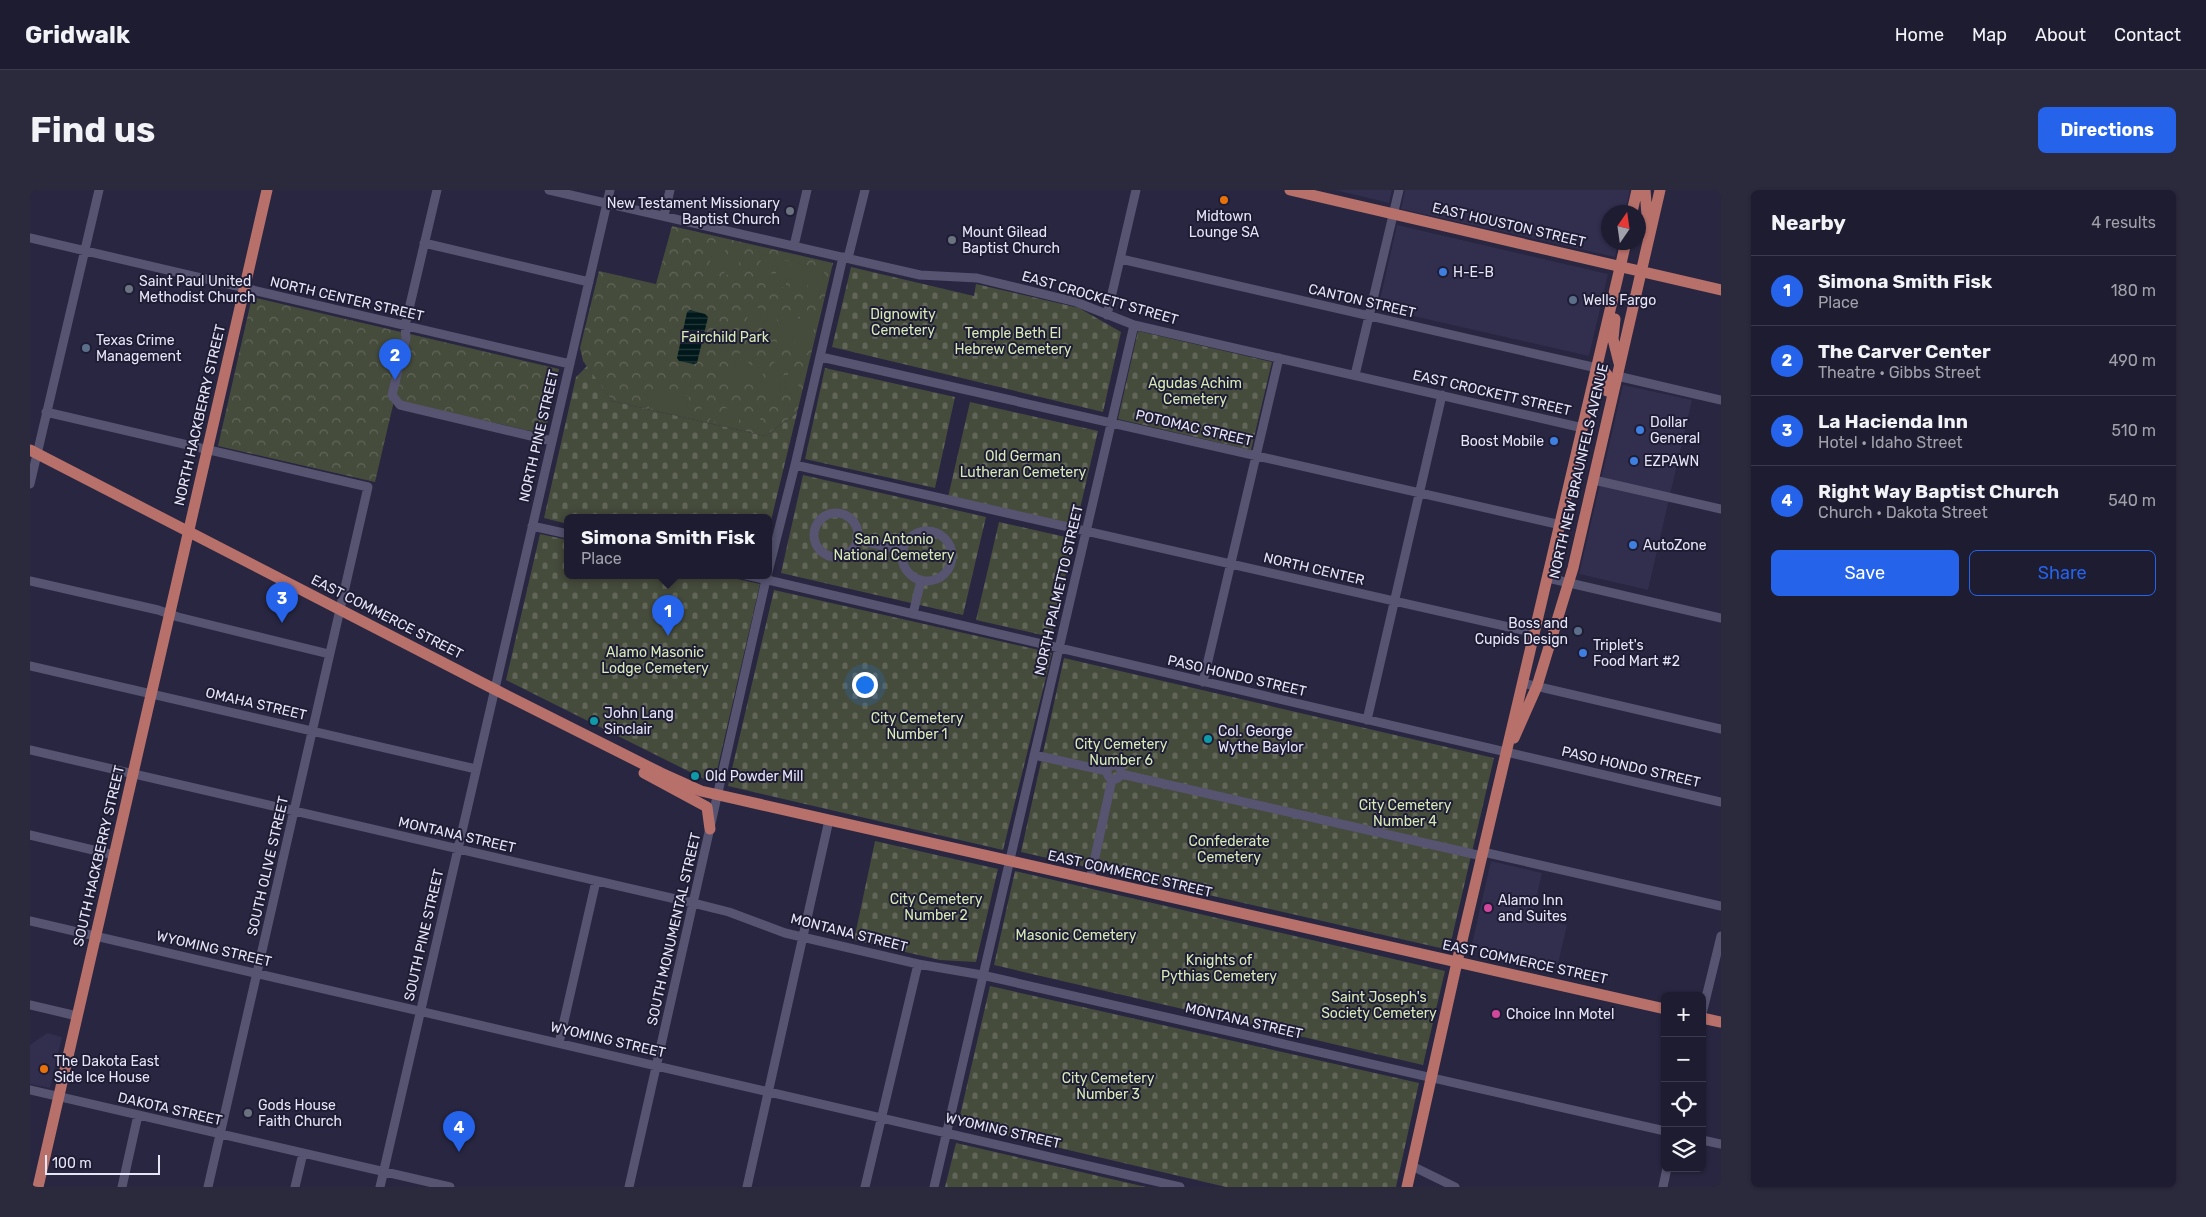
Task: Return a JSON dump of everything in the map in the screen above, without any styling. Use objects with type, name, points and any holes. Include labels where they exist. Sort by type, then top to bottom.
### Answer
[{"type":"main road","name":"NORTH HACKBERRY STREET","points":[[189,531],[267,190]]},
{"type":"main road","name":"EAST HOUSTON STREET","points":[[1290,190],[1721,290]]},
{"type":"main road","points":[[1634,205],[1637,190]]},
{"type":"main road","points":[[1641,272],[1636,262],[1647,215],[1645,190]]},
{"type":"main road","name":"NORTH NEW BRAUNFELS AVENUE","points":[[1506,753],[1524,719],[1537,686],[1569,583],[1660,190]]},
{"type":"main road","name":"NORTH NEW BRAUNFELS AVENUE","points":[[1407,1187],[1430,1078],[1624,250]]},
{"type":"main road","points":[[1619,371],[1613,339],[1614,325],[1624,279],[1621,267]]},
{"type":"main road","points":[[1583,429],[1584,440],[1578,468],[1580,474],[1595,475],[1594,458],[1610,378],[1607,373],[1597,368]]},
{"type":"main road","points":[[1590,400],[1593,395],[1598,393],[1605,398],[1605,403]]},
{"type":"main road","name":"EAST COMMERCE STREET","points":[[33,452],[494,689],[682,783],[718,795],[1661,1008]]},
{"type":"main road","name":"SOUTH HACKBERRY STREET","points":[[36,1180],[58,1097],[96,936],[189,531]]},
{"type":"main road","name":"EAST COMMERCE STREET","points":[[597,741],[621,760],[707,807],[710,829]]},
{"type":"main road","points":[[1706,1019],[1721,1022]]},
{"type":"street","points":[[30,484],[33,452],[46,412],[99,190]]},
{"type":"street","points":[[437,190],[405,326],[406,338],[392,396],[397,404],[552,441]]},
{"type":"street","name":"EAST CROCKETT STREET","points":[[549,190],[930,277],[977,278],[1076,302],[1134,325],[1583,429]]},
{"type":"street","name":"NORTH PINE STREET","points":[[494,689],[610,190]]},
{"type":"street","points":[[664,216],[670,190]]},
{"type":"street","points":[[794,246],[807,190]]},
{"type":"street","name":"SOUTH MONUMENTAL STREET","points":[[772,555],[821,356],[865,190]]},
{"type":"street","points":[[1107,315],[1136,190]]},
{"type":"street","points":[[1355,375],[1399,190]]},
{"type":"street","name":"NORTH CENTER STREET","points":[[30,238],[570,364]]},
{"type":"street","points":[[424,243],[588,282]]},
{"type":"street","name":"CANTON STREET","points":[[1121,259],[1597,368]]},
{"type":"street","name":"NORTH PALMETTO STREET","points":[[934,1187],[1134,325]]},
{"type":"street","name":"POTOMAC STREET","points":[[821,356],[1111,424],[1561,525]]},
{"type":"street","points":[[1203,682],[1279,358]]},
{"type":"street","points":[[1619,371],[1721,400]]},
{"type":"street","points":[[1367,720],[1442,395]]},
{"type":"street","points":[[46,412],[208,449]]},
{"type":"street","name":"SOUTH OLIVE STREET","points":[[208,449],[368,487],[208,1187]]},
{"type":"street","name":"NORTH CENTER","points":[[795,465],[1535,633]]},
{"type":"street","points":[[1595,475],[1721,509]]},
{"type":"street","points":[[840,513],[853,520],[857,526],[858,540],[851,552],[846,555],[832,557],[820,550],[816,545],[814,532],[816,525],[826,515],[840,513]]},
{"type":"street","points":[[532,526],[564,533]]},
{"type":"street","points":[[924,531],[939,534],[948,543],[952,555],[949,568],[940,577],[921,580],[905,569],[902,550],[910,537],[924,531]]},
{"type":"street","points":[[858,540],[902,550]]},
{"type":"street","name":"PASO HONDO STREET","points":[[772,576],[914,614],[1721,802]]},
{"type":"street","points":[[1548,578],[1721,618]]},
{"type":"street","name":"SOUTH MONUMENTAL STREET","points":[[629,1187],[766,579]]},
{"type":"street","points":[[914,614],[921,580]]},
{"type":"street","points":[[30,581],[329,654]]},
{"type":"street","name":"OMAHA STREET","points":[[30,666],[476,769]]},
{"type":"street","points":[[1522,683],[1721,728]]},
{"type":"street","name":"SOUTH PINE STREET","points":[[380,1187],[494,689]]},
{"type":"street","name":"MONTANA STREET","points":[[30,750],[693,903],[729,912],[804,937],[918,964],[982,974],[1661,1130]]},
{"type":"street","points":[[1034,755],[1118,778],[1121,774],[1721,906]]},
{"type":"street","points":[[1090,880],[1110,775]]},
{"type":"street","points":[[747,1187],[829,820]]},
{"type":"street","points":[[30,835],[114,855]]},
{"type":"street","points":[[559,1043],[596,881]]},
{"type":"street","name":"WYOMING STREET","points":[[30,921],[1180,1187]]},
{"type":"street","points":[[1706,998],[1721,936]]},
{"type":"street","points":[[865,1187],[918,964]]},
{"type":"street","points":[[30,1005],[77,1016]]},
{"type":"street","name":"DAKOTA STREET","points":[[30,1090],[450,1187]]},
{"type":"street","points":[[122,1187],[138,1115]]},
{"type":"street","points":[[1706,1141],[1721,1144]]},
{"type":"street","points":[[295,1187],[303,1153]]},
{"type":"street","points":[[1412,1166],[1455,1187]]},
{"type":"street","points":[[1663,1187],[1666,1172]]},
{"type":"shaded area","points":[[1335,190],[1392,190],[1389,203]]},
{"type":"shaded area","points":[[1405,190],[1630,190],[1627,205],[1601,205],[1601,250],[1616,250],[1615,257],[1401,209]]},
{"type":"shaded area","points":[[1397,225],[1608,274],[1589,356],[1378,308]]},
{"type":"shaded area","points":[[690,310],[705,314],[708,317],[697,363],[694,364],[679,361],[677,358],[687,312]]},
{"type":"shaded area","points":[[1623,385],[1692,400],[1648,590],[1579,574]]},
{"type":"shaded area","points":[[1491,861],[1542,873],[1532,917],[1567,925],[1557,968],[1471,948]]},
{"type":"shaded area","points":[[47,1033],[62,1037],[50,1088],[30,1084],[30,1045]]},
{"type":"green space","name":"Fairchild Park","points":[[672,226],[833,263],[797,413],[765,436],[612,401],[583,361],[580,348],[599,271],[656,284]]},
{"type":"green space","points":[[714,244],[726,247],[720,273],[708,271]]},
{"type":"green space","points":[[730,248],[742,251],[736,277],[724,274]]},
{"type":"green space","points":[[762,255],[775,258],[769,284],[756,282]]},
{"type":"green space","points":[[779,259],[791,262],[785,288],[773,285]]},
{"type":"green space","points":[[795,263],[808,266],[802,292],[789,289]]},
{"type":"green space","points":[[812,267],[825,269],[819,296],[806,293]]},
{"type":"green space","points":[[851,267],[974,296],[976,284],[1079,308],[1121,332],[1103,412],[832,347]]},
{"type":"green space","points":[[252,297],[559,369],[545,434],[394,401],[375,482],[218,446]]},
{"type":"green space","points":[[750,306],[762,309],[756,336],[744,333]]},
{"type":"green space","points":[[767,310],[779,313],[773,340],[761,337]]},
{"type":"green space","points":[[784,310],[790,311],[791,316],[793,312],[799,313],[794,328],[791,348],[784,347],[784,342],[782,346],[776,345]]},
{"type":"green space","points":[[801,314],[807,315],[807,319],[810,315],[816,317],[813,332],[811,332],[808,353],[801,351],[802,346],[799,350],[793,349]]},
{"type":"green space","name":"Agudas Achim Cemetery","points":[[1138,331],[1272,362],[1251,450],[1118,419]]},
{"type":"green space","points":[[738,353],[750,356],[744,383],[731,380]]},
{"type":"green space","points":[[754,357],[766,360],[760,386],[748,384]]},
{"type":"green space","points":[[774,362],[786,365],[780,391],[768,389]]},
{"type":"green space","points":[[587,366],[612,401],[765,436],[797,413],[772,516],[772,514],[564,514],[564,523],[544,518],[576,377]]},
{"type":"green space","points":[[790,366],[802,369],[796,395],[784,392]]},
{"type":"green space","name":"Old German Lutheran Cemetery","points":[[825,368],[955,397],[935,488],[805,459]]},
{"type":"green space","points":[[654,388],[689,396],[684,417],[649,408]]},
{"type":"green space","name":"Old German Lutheran Cemetery","points":[[970,402],[1098,431],[1076,526],[948,497]]},
{"type":"green space","points":[[703,403],[710,404],[706,419],[699,418]]},
{"type":"green space","points":[[713,405],[720,407],[716,422],[710,420]]},
{"type":"green space","points":[[724,408],[730,409],[727,424],[720,423]]},
{"type":"green space","points":[[734,410],[741,412],[737,427],[730,425]]},
{"type":"green space","points":[[744,413],[751,414],[747,429],[741,428]]},
{"type":"green space","points":[[754,415],[761,416],[757,431],[751,430]]},
{"type":"green space","name":"San Antonio National Cemetery","points":[[803,475],[986,517],[963,615],[781,573]]},
{"type":"green space","points":[[999,522],[1074,539],[1051,637],[976,620]]},
{"type":"green space","name":"Alamo Masonic Lodge Cemetery","points":[[540,534],[564,539],[564,579],[737,579],[760,584],[716,775],[708,781],[506,680]]},
{"type":"green space","name":"City Cemetery Number 1","points":[[774,590],[1052,653],[1003,850],[728,786]]},
{"type":"green space","points":[[1064,658],[1494,758],[1449,950],[1021,852]]},
{"type":"green space","name":"City Cemetery Number 2","points":[[875,841],[998,869],[976,962],[940,960],[854,940]]},
{"type":"green space","points":[[1015,871],[1445,971],[1423,1065],[994,965]]},
{"type":"green space","name":"City Cemetery Number 3","points":[[990,986],[1419,1083],[1396,1187],[1226,1187],[958,1124]]},
{"type":"green space","points":[[956,1143],[1146,1187],[945,1187]]},
{"type":"place","name":"Midtown Lounge SA","points":[[1224,200]]},
{"type":"place","name":"New Testament Missionary Baptist Church","points":[[790,211]]},
{"type":"place","name":"Mount Gilead Baptist Church","points":[[952,240]]},
{"type":"place","name":"H-E-B","points":[[1443,272]]},
{"type":"place","name":"Saint Paul United Methodist Church","points":[[129,289]]},
{"type":"place","name":"Wells Fargo","points":[[1573,300]]},
{"type":"place","name":"Texas Crime Management","points":[[86,348]]},
{"type":"place","name":"The Carver Center","points":[[395,380]]},
{"type":"place","name":"Dollar General","points":[[1640,430]]},
{"type":"place","name":"Boost Mobile","points":[[1554,441]]},
{"type":"place","name":"EZPAWN","points":[[1634,461]]},
{"type":"place","name":"AutoZone","points":[[1633,545]]},
{"type":"place","name":"La Hacienda Inn","points":[[282,623]]},
{"type":"place","name":"Boss and Cupids Design","points":[[1578,631]]},
{"type":"place","name":"Simona Smith Fisk","points":[[668,636]]},
{"type":"place","name":"Triplet's Food Mart #2","points":[[1583,653]]},
{"type":"place","name":"John Lang Sinclair","points":[[594,721]]},
{"type":"place","name":"Col. George Wythe Baylor","points":[[1208,739]]},
{"type":"place","name":"Old Powder Mill","points":[[695,776]]},
{"type":"place","name":"Alamo Inn and Suites","points":[[1488,908]]},
{"type":"place","name":"Choice Inn Motel","points":[[1496,1014]]},
{"type":"place","name":"The Dakota East Side Ice House","points":[[44,1069]]},
{"type":"place","name":"Gods House Faith Church","points":[[248,1113]]},
{"type":"place","name":"Right Way Baptist Church","points":[[459,1152]]},
{"type":"park label","name":"Dignowity Cemetery","points":[[903,322]]},
{"type":"park label","name":"Temple Beth El Hebrew Cemetery","points":[[1013,342]]},
{"type":"park label","name":"City Cemetery Number 6","points":[[1121,752]]},
{"type":"park label","name":"City Cemetery Number 4","points":[[1405,814]]},
{"type":"park label","name":"Confederate Cemetery","points":[[1229,850]]},
{"type":"park label","name":"Masonic Cemetery","points":[[1076,935]]},
{"type":"park label","name":"Knights of Pythias Cemetery","points":[[1219,968]]},
{"type":"park label","name":"Saint Joseph's Society Cemetery","points":[[1379,1006]]}]
